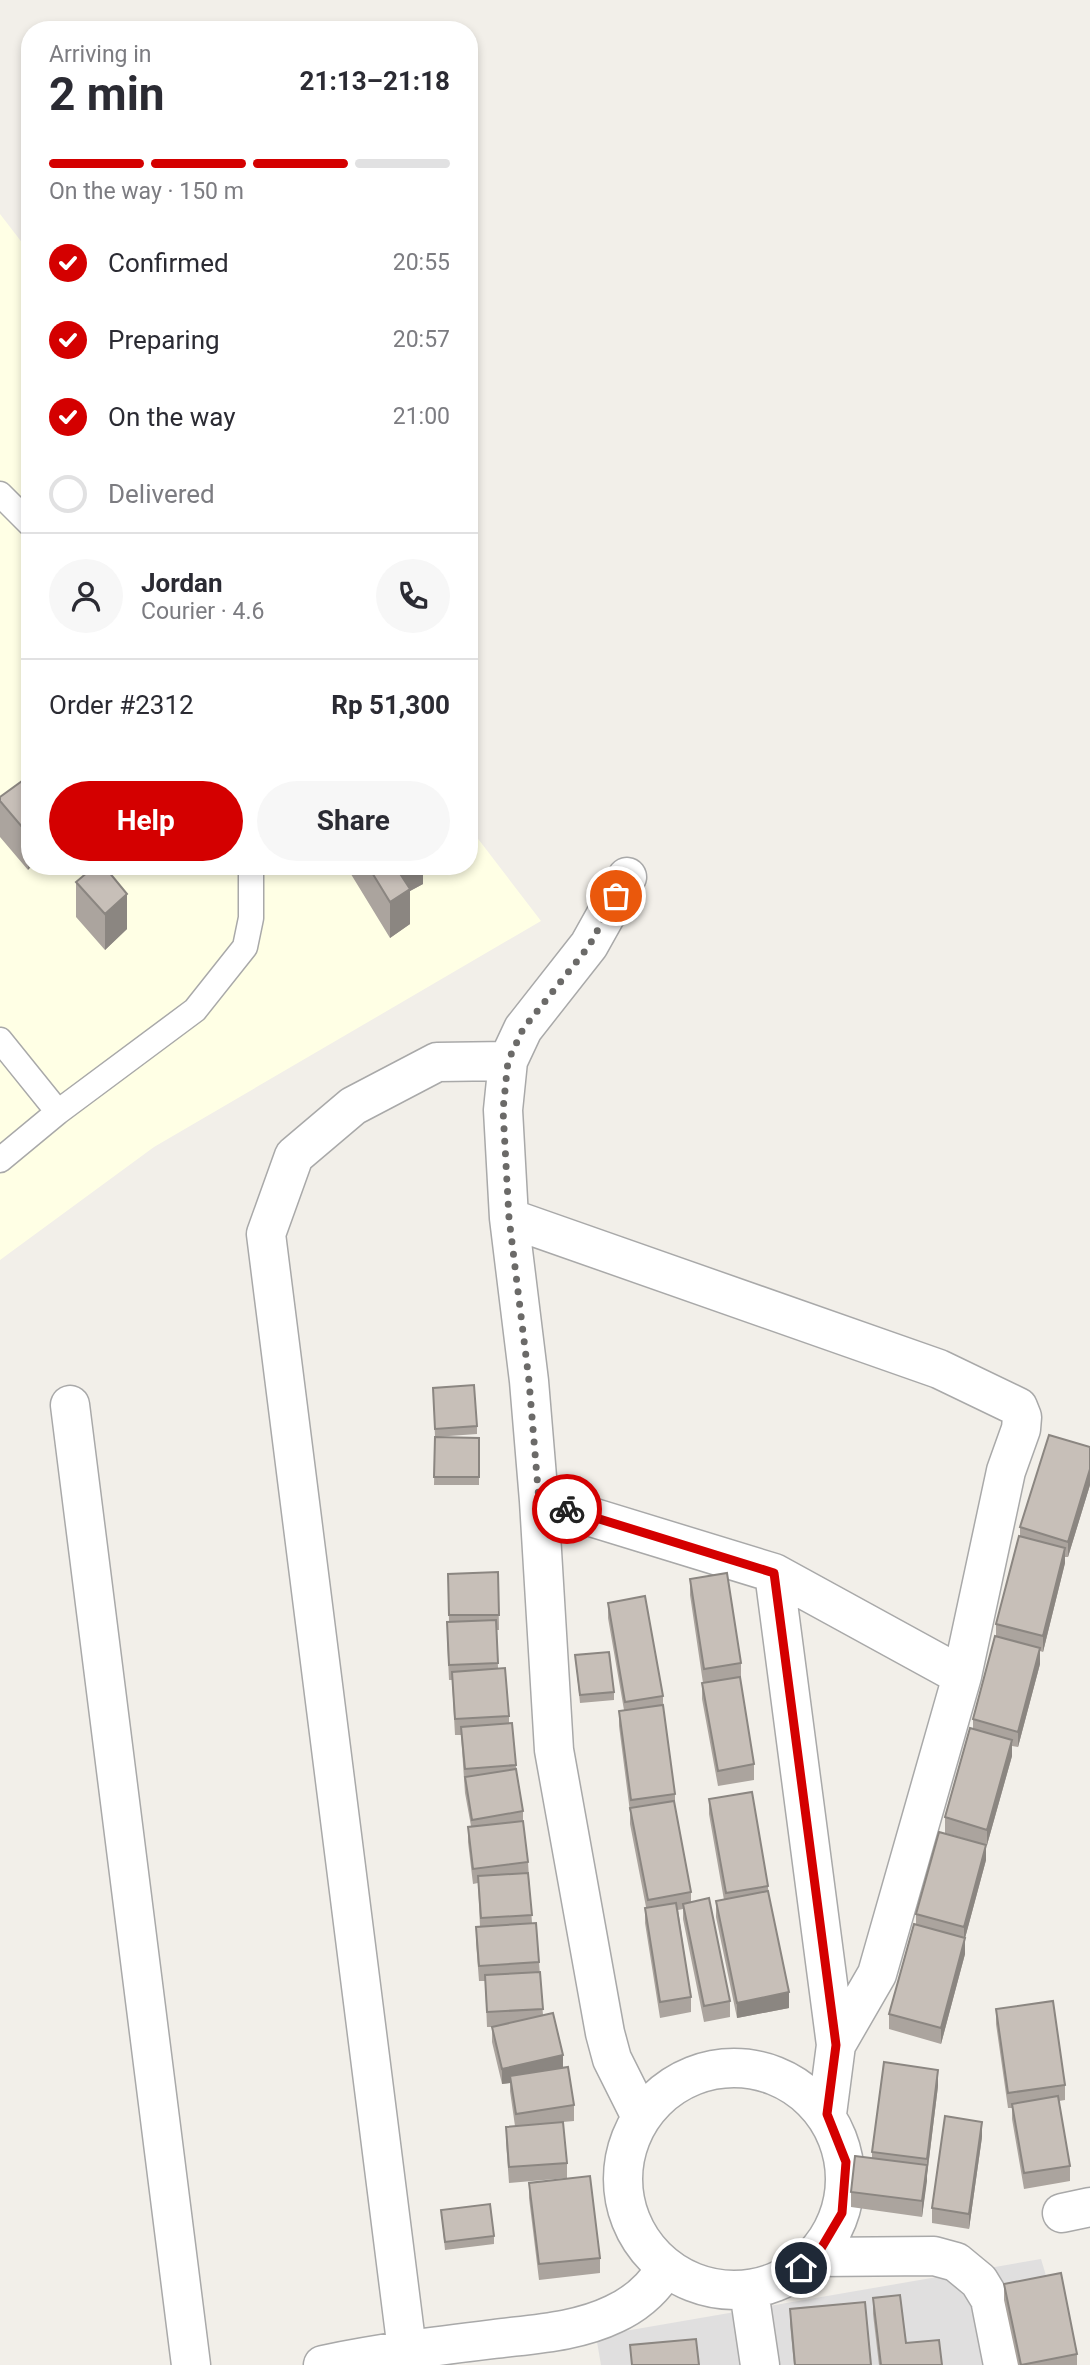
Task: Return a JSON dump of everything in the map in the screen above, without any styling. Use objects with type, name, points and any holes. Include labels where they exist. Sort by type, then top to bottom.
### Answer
[{"type":"street","points":[[627,877],[589,946],[523,1029],[508,1061],[503,1110],[509,1218],[529,1381],[539,1501],[554,1750],[608,2046],[640,2115]]},
{"type":"street","points":[[407,2350],[266,1234],[294,1156],[353,1106],[437,1062],[508,1061]]},
{"type":"street","points":[[509,1218],[939,1368],[1018,1407],[1022,1417],[1021,1429],[1006,1471],[962,1676],[877,1974],[836,2045]]},
{"type":"street","points":[[70,1405],[191,2365]]},
{"type":"street","points":[[539,1501],[774,1573],[962,1676]]},
{"type":"street","points":[[774,1573],[836,2045],[827,2114]]},
{"type":"street","points":[[732,2065],[785,2078],[827,2114],[846,2162],[842,2213],[816,2257],[786,2280],[749,2291],[705,2288],[666,2268],[631,2225],[621,2169],[640,2115],[680,2079],[732,2065]]},
{"type":"street","points":[[816,2257],[934,2256],[956,2262],[979,2281],[990,2299],[1003,2365]]},
{"type":"street","points":[[323,2365],[407,2350],[576,2328],[614,2314],[639,2300],[656,2284],[666,2268]]},
{"type":"street","points":[[749,2291],[760,2365]]},
{"type":"lane","points":[[0,494],[21,515]]},
{"type":"lane","points":[[0,1160],[58,1112],[195,1010],[245,947],[251,918],[251,875]]},
{"type":"lane","points":[[0,1040],[58,1112]]},
{"type":"shaded area","points":[[0,214],[21,241],[21,875],[478,875],[478,839],[541,921],[154,1147],[0,1260]]},
{"type":"shaded area","points":[[1041,2259],[1073,2365],[601,2365],[596,2336]]},
{"type":"building","points":[[21,782],[21,826],[0,801],[0,797]]},
{"type":"building","points":[[84,875],[111,875],[127,894],[105,914],[76,882]]},
{"type":"building","points":[[374,875],[401,875],[410,889],[390,902]]},
{"type":"building","points":[[474,1385],[477,1426],[435,1429],[433,1388]]},
{"type":"building","points":[[1049,1435],[1090,1447],[1090,1469],[1068,1542],[1020,1527]]},
{"type":"building","points":[[435,1437],[479,1438],[479,1477],[434,1477]]},
{"type":"building","points":[[1019,1536],[1065,1548],[1043,1636],[996,1624]]},
{"type":"building","points":[[498,1572],[499,1615],[449,1615],[448,1574]]},
{"type":"building","points":[[727,1573],[741,1663],[704,1669],[690,1579]]},
{"type":"building","points":[[645,1596],[663,1696],[625,1702],[608,1603]]},
{"type":"building","points":[[496,1620],[498,1663],[449,1665],[447,1622]]},
{"type":"building","points":[[995,1636],[1040,1648],[1018,1732],[973,1719]]},
{"type":"building","points":[[609,1652],[614,1692],[580,1695],[575,1655]]},
{"type":"building","points":[[505,1668],[509,1716],[455,1719],[452,1672]]},
{"type":"building","points":[[740,1677],[754,1764],[718,1771],[702,1683]]},
{"type":"building","points":[[663,1705],[675,1794],[631,1800],[619,1711]]},
{"type":"building","points":[[512,1723],[516,1765],[465,1769],[461,1727]]},
{"type":"building","points":[[970,1728],[1012,1740],[987,1830],[945,1817]]},
{"type":"building","points":[[516,1769],[523,1811],[472,1820],[465,1777]]},
{"type":"building","points":[[752,1792],[768,1886],[726,1893],[709,1799]]},
{"type":"building","points":[[674,1801],[691,1892],[648,1900],[630,1808]]},
{"type":"building","points":[[523,1821],[528,1862],[473,1869],[468,1827]]},
{"type":"building","points":[[939,1832],[986,1845],[964,1927],[916,1914]]},
{"type":"building","points":[[528,1873],[532,1915],[481,1918],[478,1876]]},
{"type":"building","points":[[768,1891],[789,1992],[737,2003],[716,1901]]},
{"type":"building","points":[[709,1898],[730,2001],[704,2006],[683,1904]]},
{"type":"building","points":[[676,1903],[691,1997],[660,2002],[645,1908]]},
{"type":"building","points":[[536,1923],[539,1962],[479,1966],[476,1927]]},
{"type":"building","points":[[914,1924],[965,1938],[941,2028],[889,2014]]},
{"type":"building","points":[[540,1972],[543,2009],[487,2012],[485,1975]]},
{"type":"building","points":[[1053,2001],[1065,2085],[1008,2093],[996,2009]]},
{"type":"building","points":[[553,2013],[563,2055],[502,2069],[492,2027]]},
{"type":"building","points":[[884,2062],[938,2070],[927,2159],[872,2152]]},
{"type":"building","points":[[568,2067],[574,2105],[516,2114],[510,2076]]},
{"type":"building","points":[[1058,2096],[1070,2166],[1024,2173],[1012,2104]]},
{"type":"building","points":[[945,2116],[982,2122],[969,2214],[932,2208]]},
{"type":"building","points":[[563,2122],[567,2163],[509,2167],[506,2127]]},
{"type":"building","points":[[855,2156],[927,2165],[922,2201],[851,2192]]},
{"type":"building","points":[[590,2176],[600,2258],[539,2264],[529,2183]]},
{"type":"building","points":[[490,2204],[494,2236],[445,2242],[441,2210]]},
{"type":"building","points":[[1061,2273],[1077,2354],[1021,2365],[1004,2284]]},
{"type":"building","points":[[900,2295],[906,2343],[939,2340],[942,2365],[881,2365],[873,2298]]},
{"type":"building","points":[[865,2302],[871,2365],[795,2365],[790,2309]]},
{"type":"building","points":[[696,2339],[699,2365],[632,2365],[630,2345]]},
{"type":"way so far","points":[[567,1509],[539,1501],[529,1381],[509,1218],[503,1110],[508,1061],[523,1029],[589,946],[616,896]]},
{"type":"route","points":[[567,1509],[774,1573],[836,2045],[827,2114],[846,2162],[842,2213],[816,2257],[801,2268]]}]
